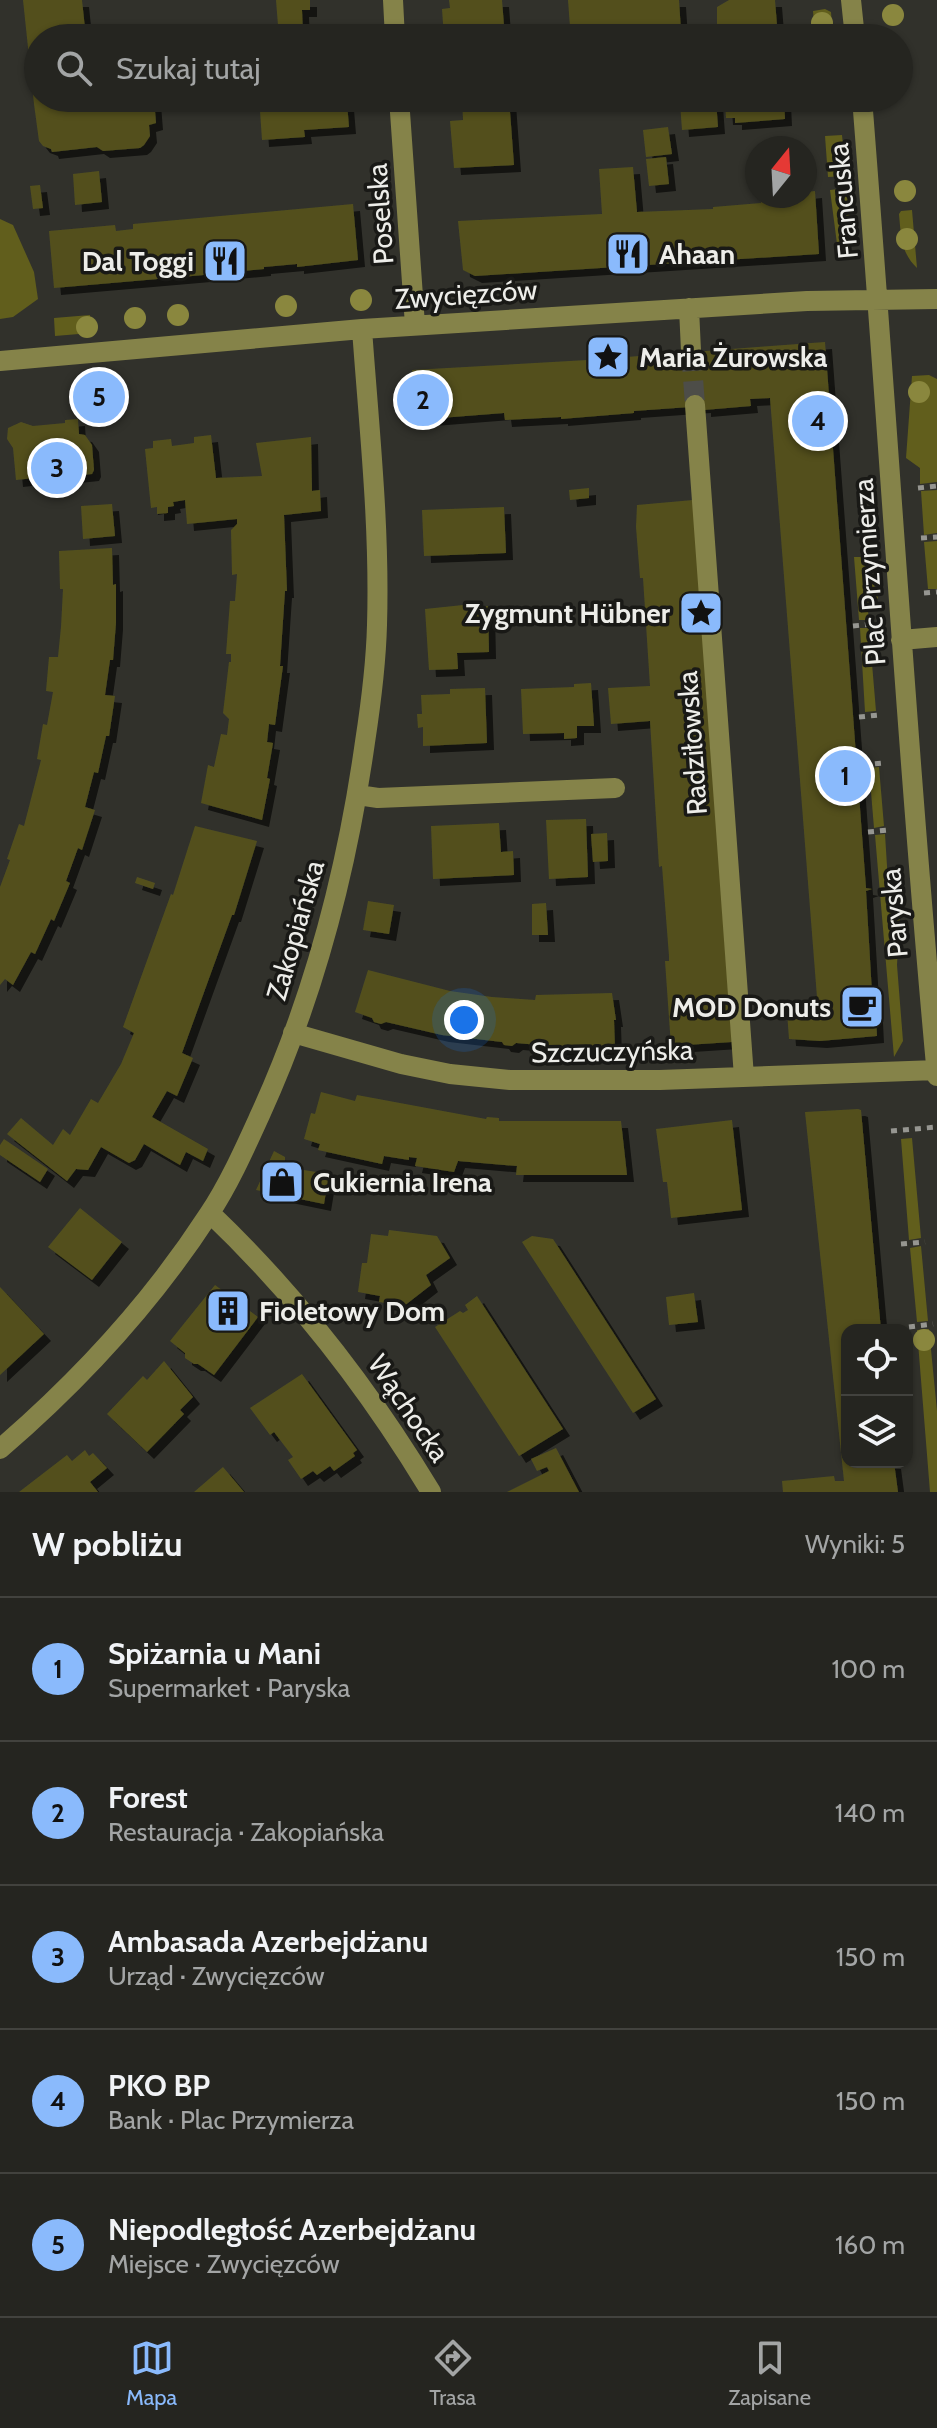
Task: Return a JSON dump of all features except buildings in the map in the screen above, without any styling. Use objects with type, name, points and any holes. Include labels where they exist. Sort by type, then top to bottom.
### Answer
[{"type":"street","points":[[393,0],[394,24]]},
{"type":"street","points":[[851,0],[854,24]]},
{"type":"street","name":"Poselska","points":[[400,112],[415,325]]},
{"type":"street","name":"Francuska","points":[[863,112],[879,299]]},
{"type":"street","name":"Plac Przymierza","points":[[879,299],[909,744]]},
{"type":"street","name":"Zwycięzców","points":[[0,361],[415,325],[689,308],[937,299]]},
{"type":"street","points":[[689,308],[691,351]]},
{"type":"street","name":"Zakopiańska","points":[[0,1449],[59,1395],[109,1343],[146,1301],[210,1213],[247,1144],[293,1033],[334,908],[358,795],[377,625],[371,438],[362,329]]},
{"type":"street","name":"Radziłowska","points":[[695,405],[744,1077]]},
{"type":"street","points":[[901,640],[937,637]]},
{"type":"street","name":"Paryska","points":[[909,744],[937,1076]]},
{"type":"street","points":[[358,795],[378,798],[615,788]]},
{"type":"street","name":"Szczuczyńska","points":[[293,1033],[401,1064],[465,1076],[569,1082],[937,1070]]},
{"type":"street","name":"Wąchocka","points":[[210,1213],[261,1264],[326,1338],[392,1428],[431,1492]]},
{"type":"path","points":[[918,488],[937,486]]},
{"type":"path","points":[[921,538],[937,537]]},
{"type":"path","points":[[924,593],[937,592]]},
{"type":"path","points":[[853,626],[872,624]]},
{"type":"path","points":[[859,717],[879,715]]},
{"type":"path","points":[[863,765],[883,763]]},
{"type":"path","points":[[868,832],[888,830]]},
{"type":"path","points":[[891,1131],[937,1127]]},
{"type":"path","points":[[901,1244],[925,1242]]},
{"type":"path","points":[[913,1326],[933,1324]]},
{"type":"shaded area","points":[[825,9],[831,12],[832,24],[814,24],[813,11]]},
{"type":"shaded area","points":[[842,135],[846,176],[828,177],[825,136]]},
{"type":"shaded area","points":[[848,188],[849,234],[839,259],[830,190]]},
{"type":"shaded area","points":[[912,210],[917,268],[905,250],[899,214]]},
{"type":"shaded area","points":[[0,219],[13,225],[34,272],[38,299],[13,317],[0,319]]},
{"type":"shaded area","points":[[90,315],[91,333],[55,336],[54,318]]},
{"type":"shaded area","points":[[929,375],[937,379],[937,482],[920,484],[920,468],[906,458],[912,376]]},
{"type":"shaded area","points":[[937,490],[937,533],[924,535],[921,491]]},
{"type":"shaded area","points":[[937,541],[937,589],[928,589],[924,542]]},
{"type":"shaded area","points":[[854,557],[866,557],[878,598],[868,611],[869,620],[859,620]]},
{"type":"shaded area","points":[[860,628],[869,628],[876,711],[865,712]]},
{"type":"shaded area","points":[[879,767],[884,826],[874,828],[869,768]]},
{"type":"shaded area","points":[[885,834],[888,882],[901,894],[897,965],[903,1041],[894,1057],[875,835]]},
{"type":"shaded area","points":[[912,1138],[921,1238],[909,1240],[901,1139]]},
{"type":"shaded area","points":[[921,1246],[928,1321],[917,1322],[910,1248]]},
{"type":"shaded area","points":[[929,1329],[937,1411],[937,1492],[930,1492],[917,1330]]},
{"type":"tunnel","points":[[691,351],[695,405]]},
{"type":"place","name":"Ahaan","points":[[628,254]]},
{"type":"place","name":"Dal Toggi","points":[[225,261]]},
{"type":"place","name":"Maria Żurowska","points":[[608,357]]},
{"type":"place","name":"Niepodległość Azerbejdżanu","points":[[99,397]]},
{"type":"place","name":"Forest","points":[[423,400]]},
{"type":"place","name":"PKO BP","points":[[818,421]]},
{"type":"place","name":"Ambasada Azerbejdżanu","points":[[57,468]]},
{"type":"place","name":"Zygmunt Hübner","points":[[701,613]]},
{"type":"place","name":"Spiżarnia u Mani","points":[[845,776]]},
{"type":"place","name":"MOD Donuts","points":[[862,1007]]},
{"type":"place","name":"Cukiernia Irena","points":[[282,1182]]},
{"type":"place","name":"Fioletowy Dom","points":[[228,1311]]}]
